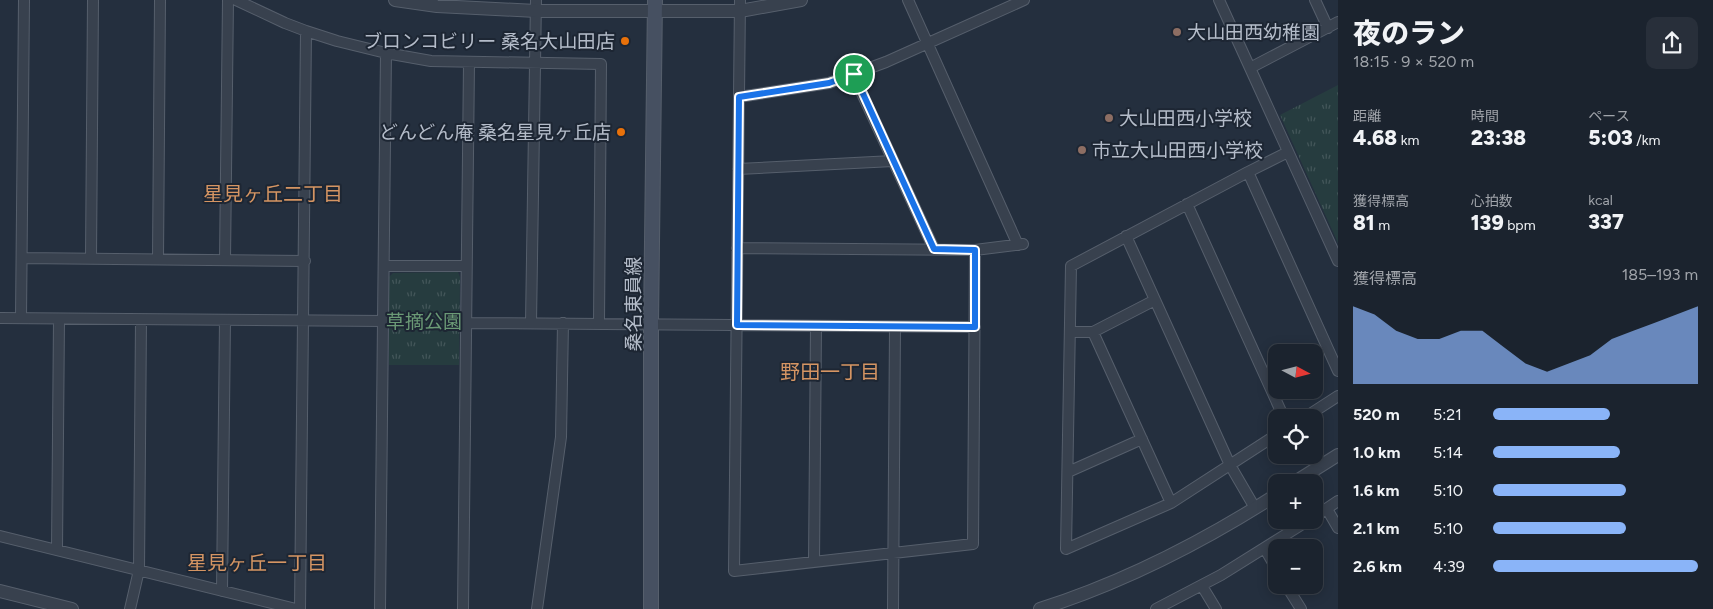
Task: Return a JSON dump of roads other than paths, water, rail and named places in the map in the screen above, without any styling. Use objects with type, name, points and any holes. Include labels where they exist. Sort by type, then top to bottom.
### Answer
[{"type":"main road","name":"桑名東員線","points":[[651,609],[654,5]]},
{"type":"street","points":[[21,318],[24,0]]},
{"type":"street","points":[[91,259],[93,0]]},
{"type":"street","points":[[158,259],[160,0]]},
{"type":"street","points":[[225,260],[228,0]]},
{"type":"street","points":[[236,0],[306,31],[386,54],[431,61],[468,63],[601,64],[599,323]]},
{"type":"street","points":[[395,0],[437,6],[740,5],[801,0]]},
{"type":"street","points":[[737,248],[975,250],[1021,245],[908,0]]},
{"type":"street","points":[[739,97],[829,83],[928,44],[1024,0]]},
{"type":"street","points":[[1219,0],[1338,261]]},
{"type":"street","points":[[1315,0],[1328,28]]},
{"type":"street","points":[[531,323],[536,5]]},
{"type":"street","points":[[740,5],[734,571],[973,544],[975,250]]},
{"type":"street","points":[[1250,68],[1338,22]]},
{"type":"street","points":[[300,609],[306,31]]},
{"type":"street","points":[[380,609],[386,54]]},
{"type":"street","points":[[463,609],[468,63]]},
{"type":"street","points":[[854,74],[934,249]]},
{"type":"street","points":[[1268,440],[1172,503],[1066,549],[1071,266],[1288,152]]},
{"type":"street","points":[[738,169],[893,161]]},
{"type":"street","points":[[1248,172],[1333,349],[1338,371]]},
{"type":"street","points":[[1187,204],[1280,409]]},
{"type":"street","points":[[1126,236],[1230,464],[1255,508]]},
{"type":"street","points":[[22,258],[305,261]]},
{"type":"street","points":[[384,266],[466,266]]},
{"type":"street","points":[[1070,332],[1093,332],[1155,300]]},
{"type":"street","points":[[0,318],[383,321]]},
{"type":"street","points":[[57,550],[59,319]]},
{"type":"street","points":[[130,609],[139,570],[141,320]]},
{"type":"street","points":[[222,591],[225,320]]},
{"type":"street","points":[[466,323],[975,327]]},
{"type":"street","points":[[537,609],[561,437],[563,323]]},
{"type":"street","points":[[814,562],[816,326]]},
{"type":"street","points":[[893,609],[895,326]]},
{"type":"street","points":[[1093,332],[1172,503]]},
{"type":"street","points":[[1318,409],[1338,396]]},
{"type":"street","points":[[1068,472],[1142,439]]},
{"type":"street","points":[[1308,474],[1338,455]]},
{"type":"street","points":[[1040,609],[1114,582],[1163,560],[1191,546],[1268,500]]},
{"type":"street","points":[[1323,511],[1338,501]]},
{"type":"street","points":[[1327,509],[1338,528]]},
{"type":"street","points":[[1156,609],[1202,586],[1295,529]]},
{"type":"street","points":[[0,536],[296,609]]},
{"type":"street","points":[[1265,549],[1268,554]]},
{"type":"street","points":[[1202,586],[1216,609]]},
{"type":"street","points":[[0,591],[72,609]]},
{"type":"street","points":[[1291,594],[1300,609]]},
{"type":"place","name":"大山田西幼稚園","points":[[1177,32]]},
{"type":"place","name":"ブロンコビリー 桑名大山田店","points":[[625,41]]},
{"type":"place","name":"大山田西小学校","points":[[1109,118]]},
{"type":"place","name":"どんどん庵 桑名星見ヶ丘店","points":[[621,132]]},
{"type":"place","name":"市立大山田西小学校","points":[[1082,150]]},
{"type":"district","name":"星見ヶ丘二丁目","points":[[273,194]]},
{"type":"district","name":"野田一丁目","points":[[830,372]]},
{"type":"district","name":"星見ヶ丘一丁目","points":[[257,563]]},
{"type":"park label","name":"草摘公園","points":[[424,321]]}]
